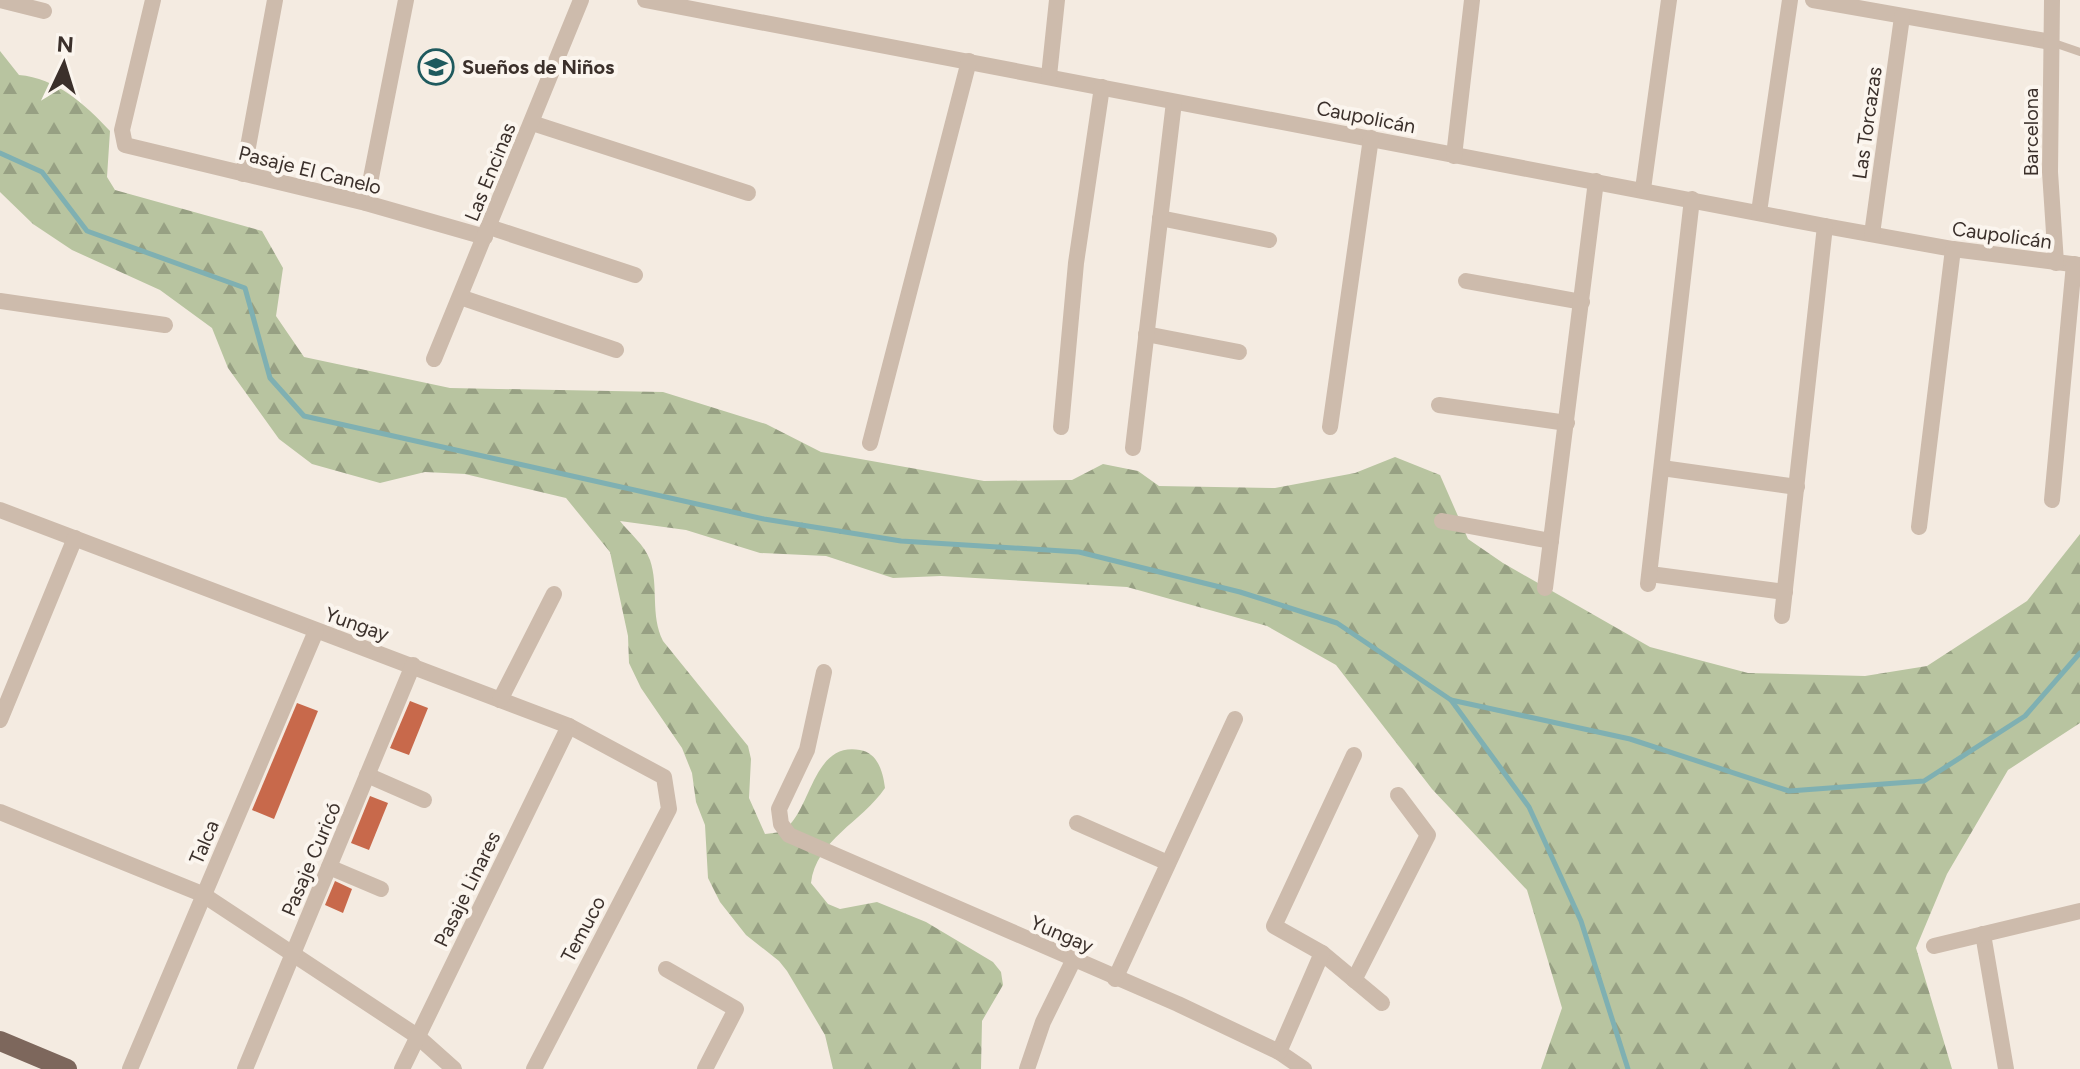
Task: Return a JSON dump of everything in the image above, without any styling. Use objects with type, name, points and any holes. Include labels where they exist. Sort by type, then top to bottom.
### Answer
[{"type":"main road","points":[[0,1041],[67,1069]]},
{"type":"street","points":[[0,0],[44,11]]},
{"type":"street","name":"Pasaje El Canelo","points":[[153,0],[122,130],[125,145],[487,232],[635,275]]},
{"type":"street","points":[[243,174],[275,0]]},
{"type":"street","points":[[366,203],[406,0]]},
{"type":"street","name":"Las Encinas","points":[[434,359],[581,0]]},
{"type":"street","name":"Caupolicán","points":[[645,0],[1825,226],[1953,249],[2077,265]]},
{"type":"street","points":[[1049,76],[1057,0]]},
{"type":"street","points":[[1454,156],[1472,0]]},
{"type":"street","points":[[1643,189],[1669,0]]},
{"type":"street","points":[[1759,212],[1790,0]]},
{"type":"street","points":[[1813,0],[1852,4],[1902,17],[2051,42]]},
{"type":"street","name":"Barcelona","points":[[2052,0],[2050,172],[2056,263]]},
{"type":"street","name":"Las Torcazas","points":[[1872,234],[1902,17]]},
{"type":"street","points":[[870,443],[969,61]]},
{"type":"street","points":[[1061,427],[1076,263],[1102,87]]},
{"type":"street","points":[[1133,448],[1174,102]]},
{"type":"street","points":[[532,123],[748,193]]},
{"type":"street","points":[[1330,427],[1371,138]]},
{"type":"street","points":[[1545,588],[1596,181]]},
{"type":"street","points":[[1692,199],[1649,579],[1785,592]]},
{"type":"street","points":[[1160,218],[1269,240]]},
{"type":"street","points":[[1782,616],[1825,226]]},
{"type":"street","points":[[1919,527],[1953,249]]},
{"type":"street","points":[[2052,500],[2077,265]]},
{"type":"street","points":[[1466,281],[1582,302]]},
{"type":"street","points":[[460,297],[616,350]]},
{"type":"street","points":[[0,301],[165,325]]},
{"type":"street","points":[[1146,334],[1239,352]]},
{"type":"street","points":[[1439,405],[1567,423]]},
{"type":"street","points":[[1662,468],[1797,487]]},
{"type":"street","name":"Yungay","points":[[0,510],[569,726],[664,777],[669,809]]},
{"type":"street","points":[[1442,521],[1551,541]]},
{"type":"street","points":[[0,720],[75,538]]},
{"type":"street","points":[[500,700],[554,594]]},
{"type":"street","name":"Talca","points":[[130,1069],[316,631]]},
{"type":"street","name":"Pasaje Curicó","points":[[245,1069],[413,665]]},
{"type":"street","name":"Yungay","points":[[824,672],[811,737],[779,809],[784,830],[801,842],[1279,1052],[1304,1069]]},
{"type":"street","points":[[1115,979],[1235,719]]},
{"type":"street","name":"Pasaje Linares","points":[[402,1069],[569,726]]},
{"type":"street","points":[[1354,755],[1274,926],[1322,953],[1382,1003]]},
{"type":"street","points":[[367,775],[424,800]]},
{"type":"street","points":[[1354,980],[1428,835],[1398,795]]},
{"type":"street","name":"Temuco","points":[[534,1069],[669,809]]},
{"type":"street","points":[[0,812],[202,894],[417,1036],[454,1069]]},
{"type":"street","points":[[1077,823],[1168,863]]},
{"type":"street","points":[[329,867],[381,889]]},
{"type":"street","points":[[1934,946],[2080,911]]},
{"type":"street","points":[[1983,934],[2006,1069]]},
{"type":"street","points":[[1279,1052],[1322,953]]},
{"type":"street","points":[[1027,1069],[1043,1022],[1073,961]]},
{"type":"street","points":[[666,969],[736,1009],[705,1069]]},
{"type":"lane","points":[[2051,42],[2080,52]]},
{"type":"green space","points":[[0,51],[19,75],[45,81],[69,94],[110,131],[107,177],[115,190],[262,231],[283,268],[276,316],[304,357],[450,388],[663,392],[766,424],[821,452],[984,481],[1072,480],[1103,464],[1138,471],[1159,486],[1275,488],[1355,473],[1395,457],[1440,475],[1468,539],[1503,563],[1650,647],[1748,673],[1865,676],[1927,666],[2027,601],[2080,534],[2080,723],[2008,770],[1947,874],[1916,948],[1952,1069],[1541,1069],[1562,1008],[1527,890],[1432,789],[1336,665],[1267,626],[1127,587],[941,576],[893,578],[826,556],[760,553],[686,530],[620,521],[641,544],[650,560],[657,621],[663,641],[748,746],[751,759],[749,798],[765,834],[780,831],[792,822],[817,774],[834,754],[846,750],[866,752],[878,764],[885,788],[821,855],[811,883],[828,904],[840,909],[877,902],[926,922],[993,962],[1001,972],[1003,985],[982,1021],[981,1069],[833,1069],[825,1035],[787,971],[746,935],[720,902],[708,878],[705,825],[696,802],[692,773],[682,748],[641,688],[629,663],[628,636],[610,552],[566,498],[465,474],[425,472],[380,483],[312,464],[279,439],[228,368],[212,328],[160,290],[72,250],[33,224],[0,192]]},
{"type":"building","points":[[410,701],[428,708],[409,755],[390,748]]},
{"type":"building","points":[[297,703],[318,711],[274,819],[252,810]]},
{"type":"building","points":[[370,796],[388,803],[369,850],[351,843]]},
{"type":"building","points":[[335,881],[352,889],[343,913],[325,905]]},
{"type":"waterway","points":[[0,153],[42,172],[87,231],[245,288],[270,378],[304,416],[764,519],[901,541],[1079,552],[1240,592],[1337,623],[1451,700],[1529,807],[1581,921],[1628,1069]]},
{"type":"waterway","points":[[1451,700],[1630,739],[1789,791],[1924,781],[2025,716],[2080,653]]},
{"type":"place","name":"Sueños de Niños","points":[[436,67]]}]
